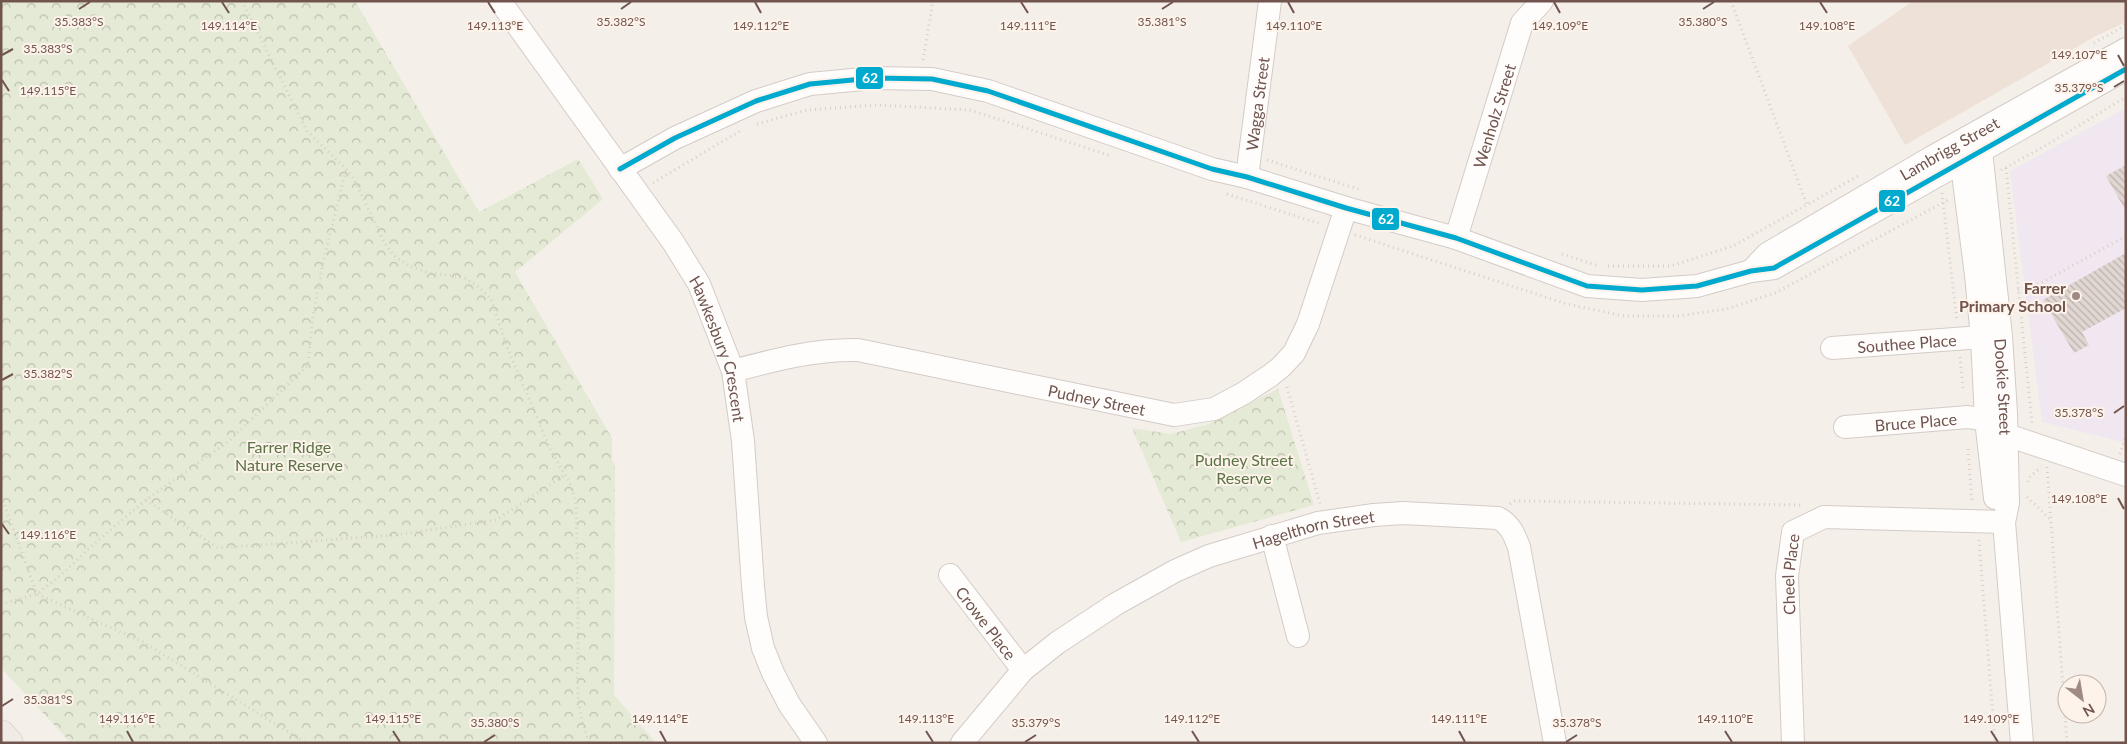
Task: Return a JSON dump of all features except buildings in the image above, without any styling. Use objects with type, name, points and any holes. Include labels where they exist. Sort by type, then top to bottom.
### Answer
[{"type":"main road","points":[[1,734],[9,743]]},
{"type":"street","name":"Hawkesbury Crescent","points":[[500,1],[673,242],[699,284],[733,371],[743,441],[756,617],[763,648],[773,674],[789,704],[816,743]]},
{"type":"street","name":"Wagga Street","points":[[1249,166],[1270,1]]},
{"type":"street","name":"Wenholz Street","points":[[1456,238],[1522,23],[1542,1]]},
{"type":"street","name":"Lambrigg Street","points":[[620,169],[675,138],[756,101],[810,84],[874,78],[932,79],[988,91],[1212,169],[1249,166],[1354,210],[1456,238],[1588,286],[1642,290],[1697,286],[1751,271],[1774,268],[1941,174],[1970,147],[2126,49]]},
{"type":"street","name":"Lambrigg Street","points":[[1751,271],[1767,254],[1970,147],[2126,69]]},
{"type":"street","name":"Dookie Street","points":[[1970,147],[2001,336],[2007,435],[2008,503],[2004,522],[2022,743]]},
{"type":"street","name":"Dookie Street","points":[[1975,185],[1982,337],[1976,419],[1996,505],[2004,522]]},
{"type":"street","name":"Pudney Street","points":[[733,371],[808,353],[835,349],[858,350],[1174,415],[1214,409],[1244,393],[1281,368],[1294,353],[1347,235],[1354,210]]},
{"type":"street","name":"Southee Place","points":[[1832,348],[1982,337]]},
{"type":"street","points":[[1976,419],[2007,435],[2126,475]]},
{"type":"street","name":"Bruce Place","points":[[1845,427],[1976,419]]},
{"type":"street","name":"Hagelthorn Street","points":[[962,743],[1023,670],[1057,644],[1116,604],[1175,571],[1208,556],[1325,522],[1403,513],[1498,518],[1506,522],[1514,533],[1519,547],[1555,743]]},
{"type":"street","name":"Cheel Place","points":[[1793,743],[1787,576],[1793,532],[1824,517],[2004,522]]},
{"type":"street","points":[[1272,536],[1298,636]]},
{"type":"street","name":"Crowe Place","points":[[950,575],[1023,670]]},
{"type":"path","points":[[242,1],[308,131],[346,169],[355,181],[384,242],[393,255],[410,266],[429,273],[463,277],[479,287],[491,298],[509,352],[552,453],[571,485],[576,504],[578,629],[576,683],[581,720],[589,743]]},
{"type":"path","points":[[916,107],[933,1]]},
{"type":"path","points":[[1731,1],[1807,204]]},
{"type":"path","points":[[2086,47],[2126,24]]},
{"type":"path","points":[[1226,194],[1347,235],[1567,304],[1624,316],[1678,316],[1727,309],[1774,293],[1975,185],[2045,146],[2126,97]]},
{"type":"path","points":[[750,126],[807,110],[878,105],[970,110],[1112,157]]},
{"type":"path","points":[[654,192],[652,184],[742,130]]},
{"type":"path","points":[[1249,166],[1369,193],[1354,210],[1347,235]]},
{"type":"path","points":[[1,604],[37,594],[146,500],[229,441],[308,365],[313,316],[323,263],[346,169]]},
{"type":"path","points":[[1554,252],[1600,266],[1671,266],[1733,246],[1864,172]]},
{"type":"path","points":[[1941,174],[1959,339],[1976,419],[1975,521],[1981,551],[1994,743]]},
{"type":"path","points":[[2018,290],[2043,282],[2126,236]]},
{"type":"path","points":[[1281,368],[1325,522]]},
{"type":"path","points":[[2027,486],[2030,477],[2041,467],[2052,466]]},
{"type":"path","points":[[146,500],[218,548],[394,535],[496,520],[565,475]]},
{"type":"path","points":[[2025,495],[2051,520]]},
{"type":"path","points":[[1,496],[37,594],[143,642],[306,743]]},
{"type":"path","points":[[1508,504],[1515,501],[1813,505]]},
{"type":"shaded area","points":[[1913,1],[2126,1],[2126,22],[2096,36],[1905,145],[1848,46]]},
{"type":"shaded area","name":"Farrer Primary School","points":[[2126,108],[2126,443],[2042,422],[2010,171]]},
{"type":"green space","name":"Farrer Ridge Nature Reserve","points":[[1,1],[355,1],[479,212],[578,159],[603,199],[515,272],[612,438],[612,461],[615,465],[614,695],[656,743],[71,743],[1,668]]},
{"type":"green space","name":"Pudney Street Reserve","points":[[1278,389],[1314,505],[1181,542],[1132,428],[1171,434],[1206,425]]},
{"type":"transit line","name":"62","points":[[620,169],[675,138],[756,101],[810,84],[874,78],[932,79],[988,91],[1212,169],[1247,177],[1346,208],[1456,238],[1587,286],[1642,290],[1697,286],[1751,271],[1774,268],[2126,69]]},
{"type":"place","name":"Farrer Primary School","points":[[2076,296]]}]
